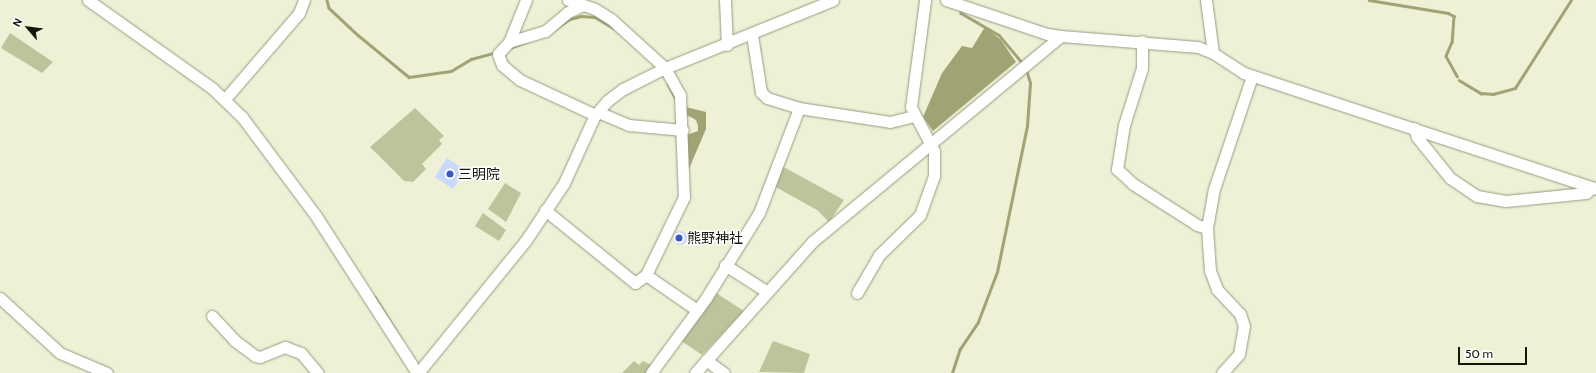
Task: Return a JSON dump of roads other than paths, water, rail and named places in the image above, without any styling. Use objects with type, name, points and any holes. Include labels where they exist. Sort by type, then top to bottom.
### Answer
[{"type":"street","points":[[88,0],[225,99],[263,144],[316,216],[418,373],[487,291],[573,168],[597,113],[623,89],[665,68],[752,35],[833,0]]},
{"type":"street","points":[[225,99],[299,13],[304,0]]},
{"type":"street","points":[[526,0],[509,42],[498,54],[502,65],[510,73],[532,88],[629,126],[683,130]]},
{"type":"street","points":[[545,210],[635,283],[646,275],[684,197],[681,176],[683,130],[680,95],[665,68],[611,19],[583,5],[568,0]]},
{"type":"street","points":[[725,0],[727,45]]},
{"type":"street","points":[[857,293],[879,254],[920,215],[936,167],[931,143],[914,116],[911,101],[925,0]]},
{"type":"street","points":[[1206,0],[1213,53]]},
{"type":"street","points":[[951,2],[1047,34],[1187,45],[1213,53],[1252,76],[1594,188]]},
{"type":"street","points":[[509,42],[545,31],[568,12],[583,5]]},
{"type":"street","points":[[752,35],[761,92],[767,98],[800,108],[890,122],[914,116]]},
{"type":"street","points":[[695,373],[766,291],[822,233],[1060,36]]},
{"type":"street","points":[[1142,41],[1142,68],[1124,125],[1117,169],[1133,184],[1197,225],[1207,228]]},
{"type":"street","points":[[1222,373],[1239,354],[1244,326],[1240,314],[1218,289],[1210,271],[1207,228],[1214,189],[1252,76]]},
{"type":"street","points":[[651,373],[697,310],[759,213],[800,108]]},
{"type":"street","points":[[1414,128],[1417,137],[1450,178],[1477,196],[1506,201],[1586,193],[1594,188]]},
{"type":"street","points":[[725,265],[766,291]]},
{"type":"street","points":[[646,275],[697,310]]},
{"type":"street","points":[[0,298],[60,353],[107,373]]},
{"type":"street","points":[[212,316],[234,340],[255,356],[260,357],[285,346],[301,353],[318,373]]},
{"type":"street","points":[[706,360],[724,373]]},
{"type":"waterway","points":[[327,0],[329,8],[358,35],[409,77],[451,71],[471,59],[494,53]]},
{"type":"waterway","points":[[1369,0],[1448,13],[1454,16],[1452,42],[1446,56],[1457,76]]},
{"type":"waterway","points":[[1459,80],[1481,93],[1493,94],[1515,88],[1571,0]]},
{"type":"waterway","points":[[961,9],[961,13],[999,35],[1023,64]]},
{"type":"waterway","points":[[552,31],[570,19],[581,16],[595,17],[613,28]]},
{"type":"waterway","points":[[510,48],[525,42]]},
{"type":"waterway","points":[[952,373],[960,349],[978,322],[997,272],[1027,126],[1030,83],[1026,70]]},
{"type":"waterway","points":[[668,84],[677,101]]},
{"type":"waterway","points":[[375,297],[401,339]]},
{"type":"place","name":"三明院","points":[[450,174]]},
{"type":"place","name":"熊野神社","points":[[679,238]]}]
